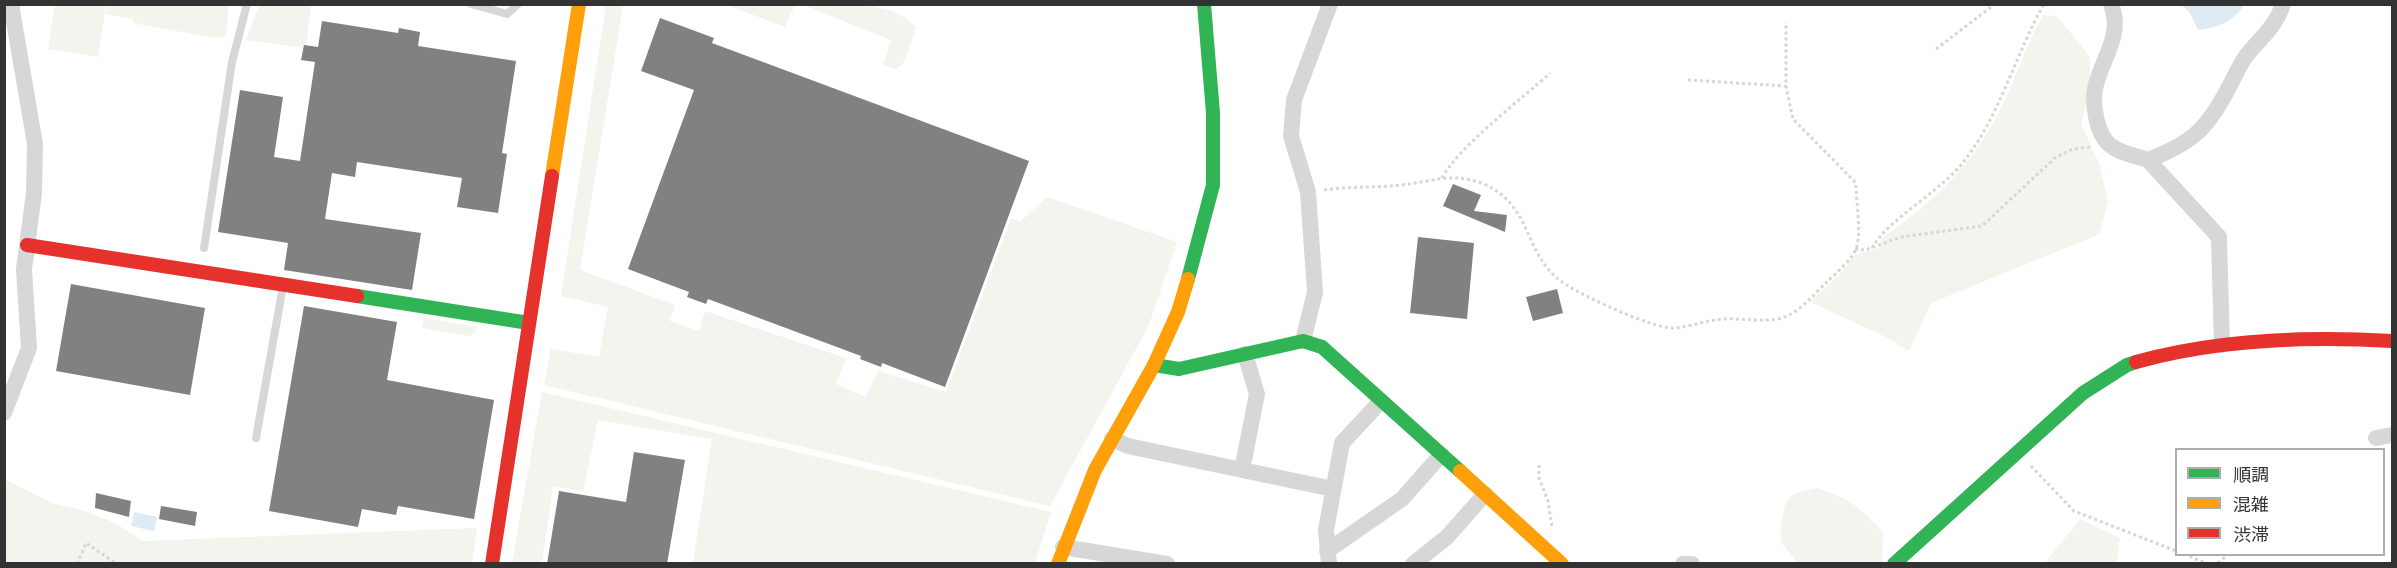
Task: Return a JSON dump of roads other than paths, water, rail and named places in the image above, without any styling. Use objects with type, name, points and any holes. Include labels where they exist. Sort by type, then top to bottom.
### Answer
[{"type":"street","points":[[4,413],[29,348],[24,269],[34,193],[35,144],[11,4]]},
{"type":"street","points":[[492,564],[579,4]]},
{"type":"street","points":[[1058,564],[1095,470],[1154,364],[1178,312],[1201,238],[1213,185],[1213,112],[1204,4]]},
{"type":"street","points":[[1303,341],[1315,292],[1308,192],[1291,136],[1294,100],[1330,4]]},
{"type":"street","points":[[2111,4],[2114,30],[2110,53],[2095,89],[2097,117],[2103,138],[2111,147],[2148,160],[2219,237],[2222,345]]},
{"type":"street","points":[[2148,160],[2178,148],[2203,130],[2215,114],[2245,57],[2279,20],[2283,4]]},
{"type":"street","points":[[27,245],[529,323]]},
{"type":"street","points":[[1894,564],[2084,393],[2127,365],[2183,349],[2222,345],[2324,337],[2392,341]]},
{"type":"street","points":[[1154,364],[1179,369],[1303,341],[1322,347],[1562,564]]},
{"type":"street","points":[[1242,470],[1257,394],[1245,354]]},
{"type":"street","points":[[1328,557],[1326,530],[1342,443],[1381,400]]},
{"type":"street","points":[[1112,439],[1128,446],[1333,489]]},
{"type":"street","points":[[1328,557],[1402,499],[1441,455]]},
{"type":"street","points":[[1413,564],[1447,537],[1485,495]]},
{"type":"street","points":[[1063,547],[1167,564]]},
{"type":"street","points":[[1683,564],[1692,564]]},
{"type":"lane","points":[[204,248],[232,63],[247,4]]},
{"type":"lane","points":[[471,4],[507,14],[518,4]]},
{"type":"lane","points":[[256,438],[284,285]]}]
